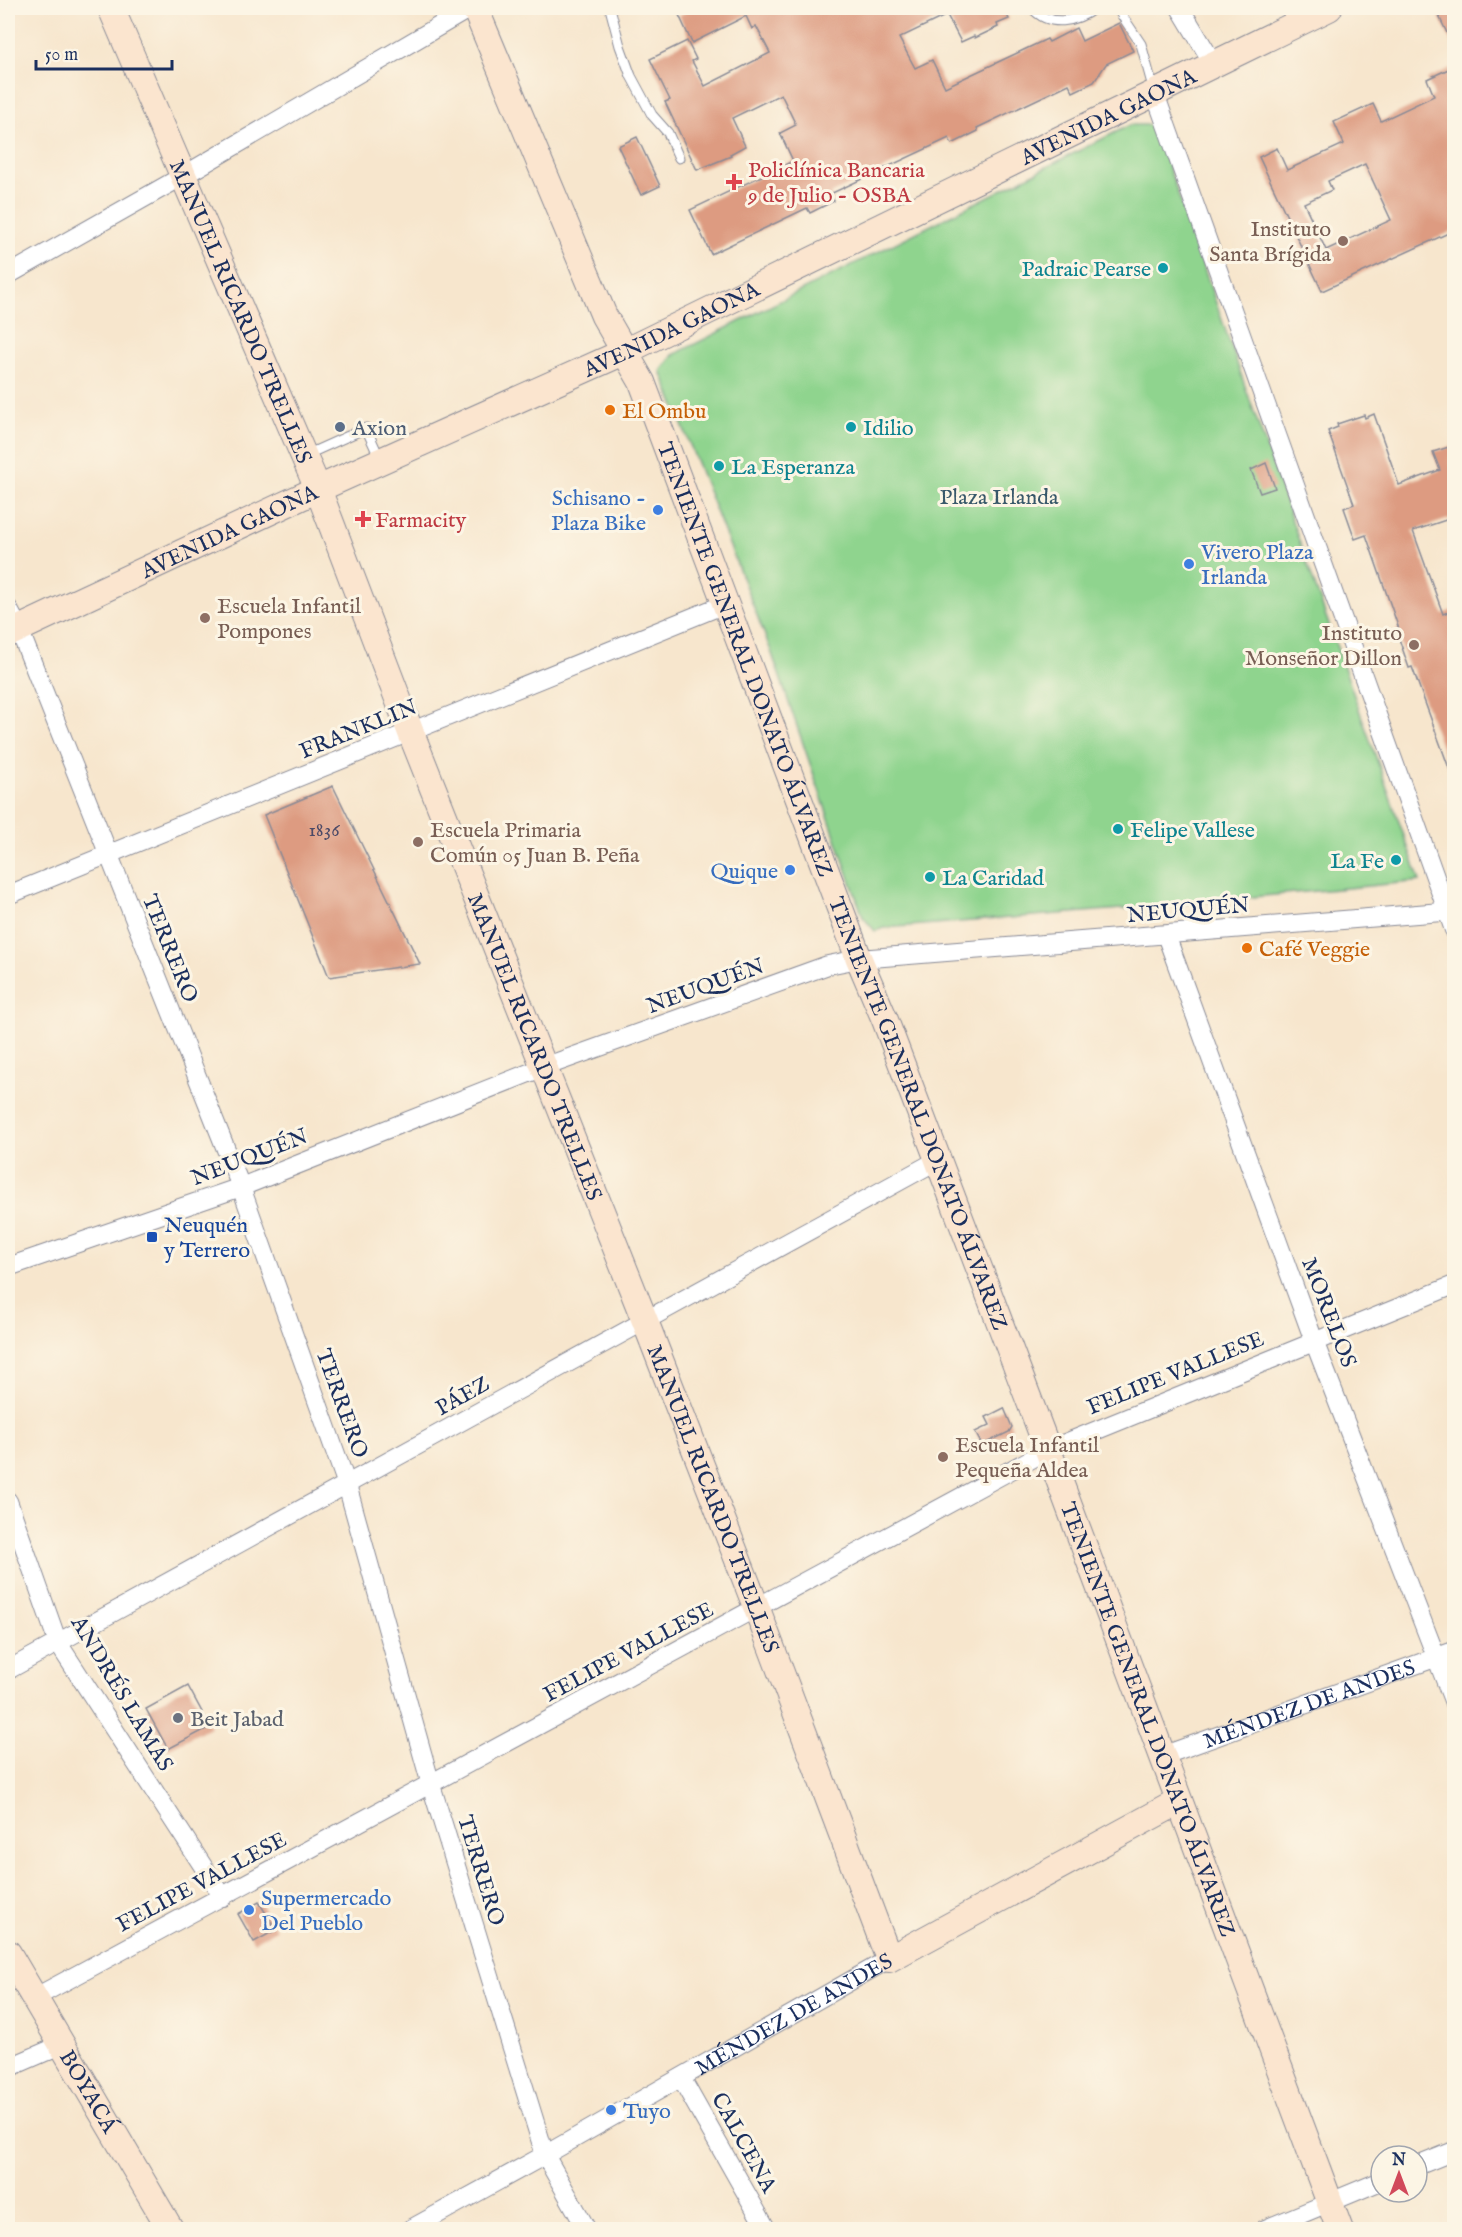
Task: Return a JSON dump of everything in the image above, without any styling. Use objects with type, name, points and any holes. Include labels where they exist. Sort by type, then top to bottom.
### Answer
[{"type":"street","name":"MANUEL RICARDO TRELLES","points":[[111,8],[318,489],[411,733],[757,1609],[889,1959]]},
{"type":"street","points":[[8,275],[183,176],[470,8]]},
{"type":"street","name":"TENIENTE GENERAL DONATO ÁLVAREZ","points":[[475,8],[604,316],[642,382],[1048,1450],[1178,1802],[1340,2229]]},
{"type":"street","points":[[1180,8],[1213,63]]},
{"type":"street","name":"AVENIDA GAONA","points":[[11,624],[624,352],[1154,91],[1329,8]]},
{"type":"street","points":[[1154,91],[1451,911],[1455,930]]},
{"type":"street","name":"FRANKLIN","points":[[8,895],[725,604]]},
{"type":"street","name":"TERRERO","points":[[11,624],[241,1187],[347,1485],[431,1785],[544,2155],[587,2229]]},
{"type":"street","name":"NEUQUÉN","points":[[8,1268],[241,1187],[544,1067],[828,966],[860,959],[1451,911]]},
{"type":"street","name":"MORELOS","points":[[1166,935],[1314,1341],[1446,1654],[1455,1703]]},
{"type":"street","name":"PÁEZ","points":[[8,1670],[938,1160]]},
{"type":"street","name":"FELIPE VALLESE","points":[[34,1998],[1048,1450],[1455,1285]]},
{"type":"street","name":"ANDRÉS LAMAS","points":[[8,1502],[58,1643],[223,1897]]},
{"type":"street","name":"MÉNDEZ DE ANDES","points":[[1162,1756],[1446,1654]]},
{"type":"street","name":"MÉNDEZ DE ANDES","points":[[410,2229],[889,1959],[1178,1802]]},
{"type":"street","name":"BOYACÁ","points":[[8,1953],[171,2229]]},
{"type":"street","points":[[8,2068],[61,2045]]},
{"type":"street","name":"CALCENA","points":[[681,2078],[767,2229]]},
{"type":"street","points":[[1429,2161],[1455,2151]]},
{"type":"street","points":[[1263,2229],[1369,2186]]},
{"type":"lane","points":[[610,8],[620,46],[631,75],[652,115],[668,133],[679,158]]},
{"type":"lane","points":[[1032,8],[1046,19],[1064,20],[1081,18],[1095,8]]},
{"type":"lane","points":[[1116,8],[1142,44],[1154,91]]},
{"type":"lane","points":[[304,456],[366,428],[381,461]]},
{"type":"green space","name":"Plaza Irlanda","points":[[1130,125],[1154,125],[1420,881],[1159,906],[884,928],[875,931],[863,917],[771,651],[661,371],[673,355]]},
{"type":"building","points":[[693,8],[1003,8],[1009,19],[975,38],[974,36],[961,42],[947,15],[899,38],[915,68],[932,60],[945,87],[1047,39],[1049,42],[1076,28],[1082,41],[1119,23],[1133,51],[1106,64],[1094,82],[1073,92],[1069,84],[977,128],[978,131],[952,144],[949,138],[830,194],[834,201],[810,213],[807,208],[711,254],[690,210],[793,161],[780,133],[796,125],[781,94],[732,118],[745,146],[730,154],[731,156],[697,170],[665,102],[670,100],[650,59],[687,41],[696,59],[692,61],[705,86],[770,53],[756,26],[752,29],[746,16],[692,43],[679,15]]},
{"type":"building","points":[[1455,8],[1455,50],[1438,14]]},
{"type":"building","points":[[1455,66],[1455,230],[1322,291],[1259,157],[1277,148],[1287,170],[1344,144],[1334,122],[1373,104],[1381,121],[1434,96],[1427,79]],"holes":[[[1365,164],[1391,220],[1326,250],[1304,203],[1332,190],[1328,181]]]},
{"type":"building","points":[[637,137],[660,186],[641,195],[618,146]]},
{"type":"building","points":[[1374,414],[1399,485],[1440,470],[1433,452],[1455,445],[1455,517],[1413,531],[1443,614],[1455,609],[1455,779],[1453,779],[1412,667],[1409,668],[1396,630],[1399,629],[1366,535],[1355,539],[1344,508],[1354,504],[1328,431],[1338,427],[1337,424]]},
{"type":"building","points":[[1266,463],[1275,488],[1260,493],[1251,470]]},
{"type":"building","points":[[333,786],[420,964],[329,977],[264,815]]},
{"type":"building","points":[[1004,1408],[1012,1427],[1009,1432],[982,1445],[975,1432],[990,1425],[986,1417]]},
{"type":"building","name":"Beit Jabad","points":[[188,1686],[210,1727],[168,1749],[146,1709]]},
{"type":"building","points":[[259,1902],[276,1930],[254,1942],[238,1914]]},
{"type":"place","name":"Policlínica Bancaria 9 de Julio - OSBA","points":[[734,182]]},
{"type":"place","name":"Instituto Santa Brígida","points":[[1343,241]]},
{"type":"place","name":"Padraic Pearse","points":[[1163,268]]},
{"type":"place","name":"El Ombu","points":[[610,410]]},
{"type":"place","name":"Axion","points":[[340,427]]},
{"type":"place","name":"Idilio","points":[[851,427]]},
{"type":"place","name":"La Esperanza","points":[[719,466]]},
{"type":"place","name":"Schisano - Plaza Bike","points":[[658,510]]},
{"type":"place","name":"Farmacity","points":[[363,519]]},
{"type":"place","name":"Vivero Plaza Irlanda","points":[[1189,564]]},
{"type":"place","name":"Escuela Infantil Pompones","points":[[205,618]]},
{"type":"place","name":"Instituto Monseñor Dillon","points":[[1414,645]]},
{"type":"place","name":"Felipe Vallese","points":[[1118,829]]},
{"type":"place","name":"Escuela Primaria Común 05 Juan B. Peña","points":[[418,842]]},
{"type":"place","name":"La Fe","points":[[1396,860]]},
{"type":"place","name":"Quique","points":[[790,870]]},
{"type":"place","name":"La Caridad","points":[[930,877]]},
{"type":"place","name":"Café Veggie","points":[[1247,948]]},
{"type":"place","name":"Neuquén y Terrero","points":[[152,1237]]},
{"type":"place","name":"Escuela Infantil Pequeña Aldea","points":[[943,1457]]},
{"type":"place","name":"Beit Jabad","points":[[178,1718]]},
{"type":"place","name":"Supermercado Del Pueblo","points":[[249,1910]]},
{"type":"place","name":"Tuyo","points":[[611,2110]]}]
